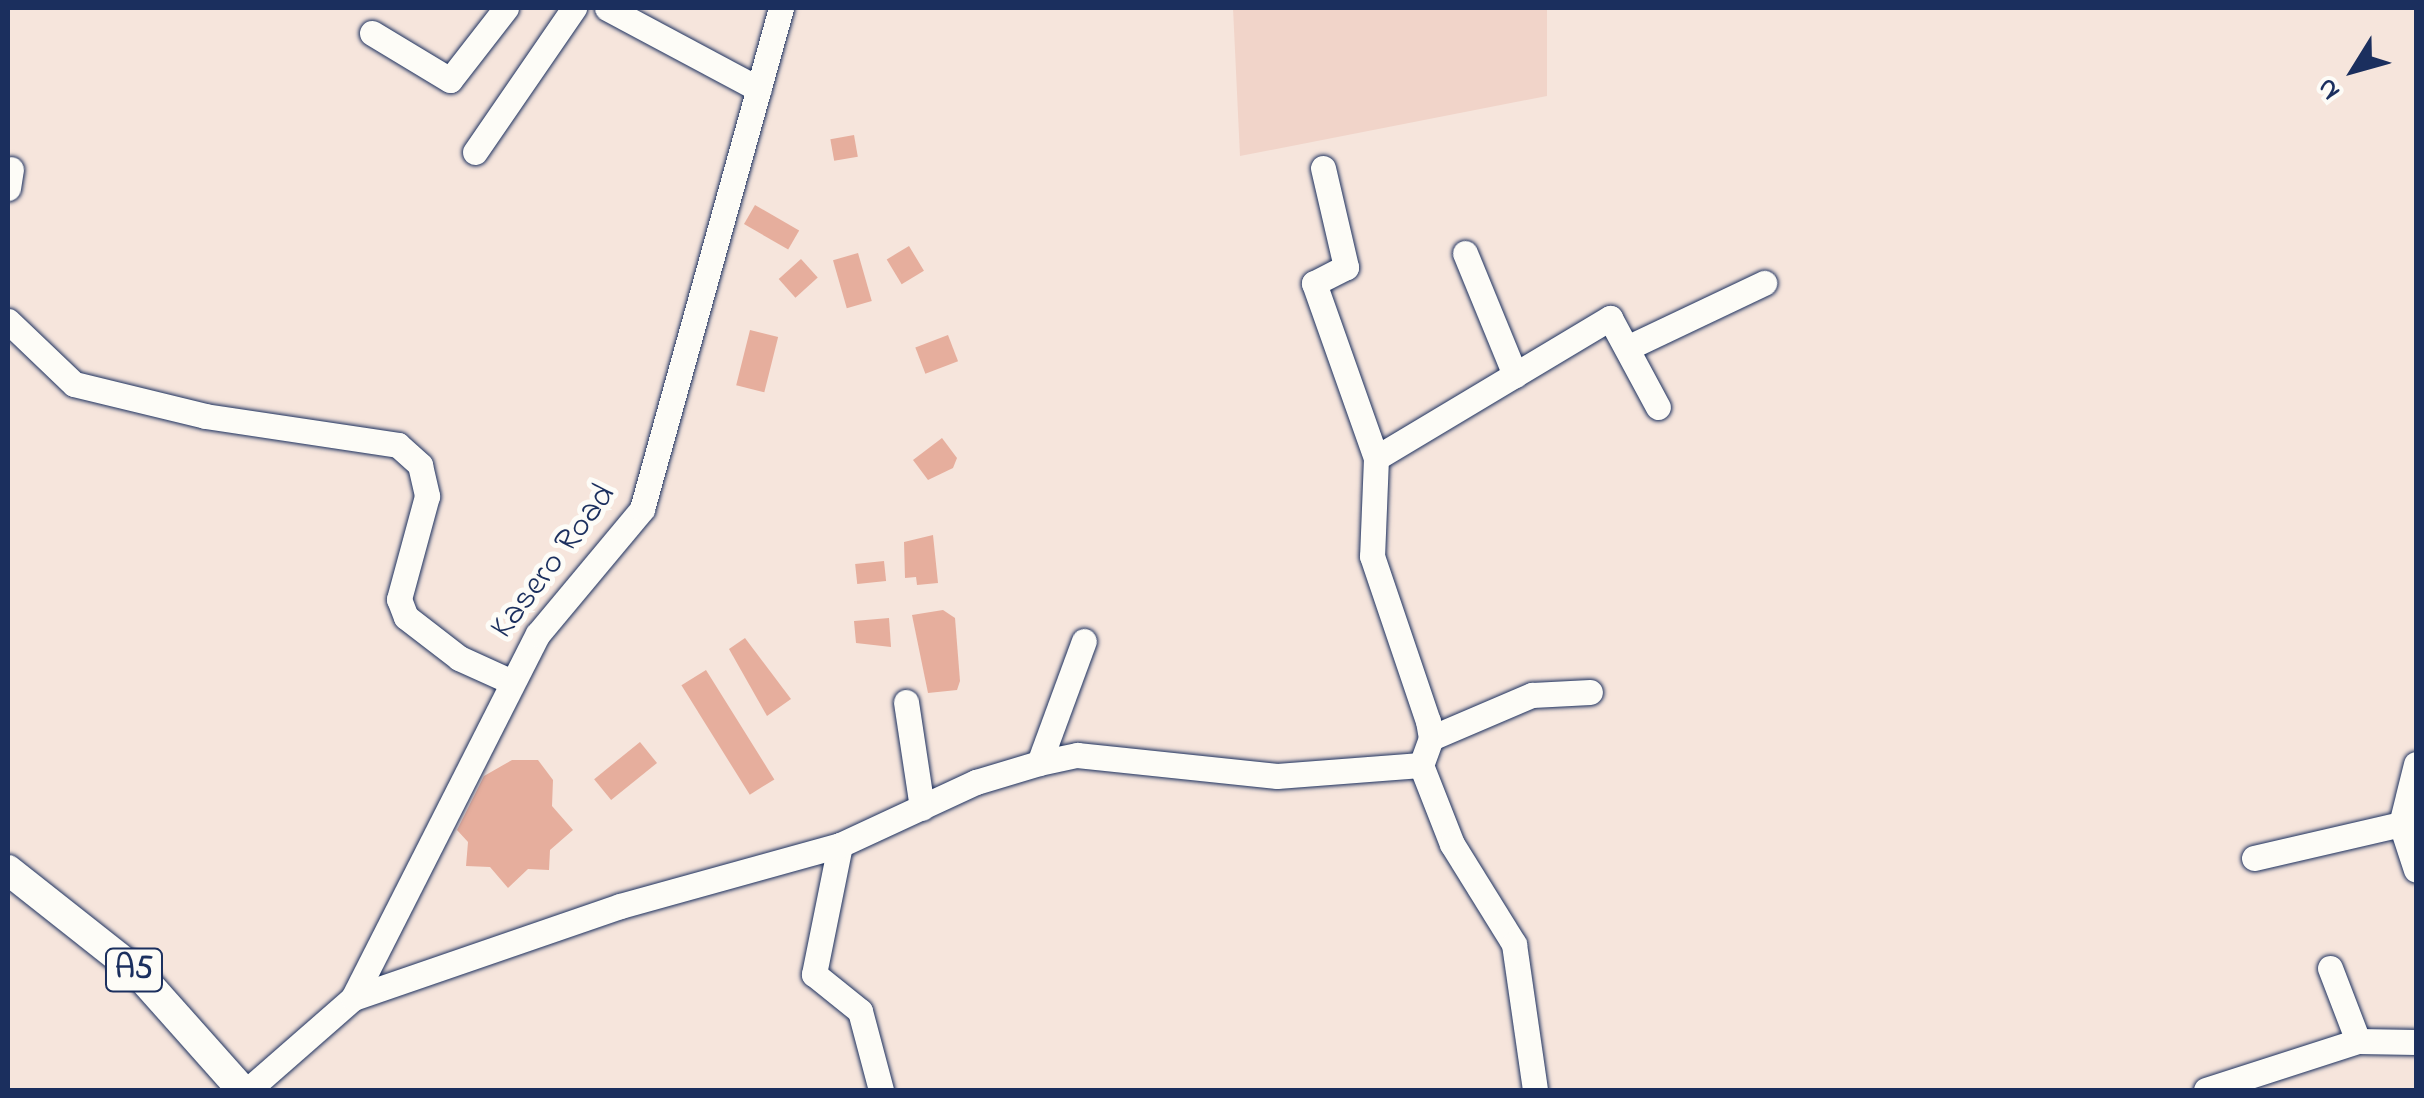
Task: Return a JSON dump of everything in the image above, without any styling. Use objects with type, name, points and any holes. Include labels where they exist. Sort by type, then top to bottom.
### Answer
[{"type":"main road","name":"A5","points":[[8,870],[137,972],[245,1090]]},
{"type":"street","points":[[372,34],[450,80],[506,8]]},
{"type":"street","points":[[474,152],[574,8]]},
{"type":"street","points":[[607,8],[759,89]]},
{"type":"street","points":[[766,8],[773,36]]},
{"type":"street","name":"Kasero Road","points":[[245,1090],[353,998],[510,682],[538,634],[642,509],[654,482],[672,390],[696,330],[780,8]]},
{"type":"street","points":[[1323,168],[1346,267],[1314,284],[1376,458],[1372,556],[1431,738],[1422,765],[1452,844],[1514,944],[1535,1090]]},
{"type":"street","points":[[1466,253],[1515,375]]},
{"type":"street","points":[[1627,348],[1764,284]]},
{"type":"street","points":[[1376,458],[1610,318],[1658,407]]},
{"type":"street","points":[[8,321],[74,384],[205,416],[398,445],[420,465],[427,496],[399,599],[406,617],[459,658],[510,682]]},
{"type":"street","points":[[1039,763],[1084,641]]},
{"type":"street","points":[[1431,738],[1532,696],[1590,692]]},
{"type":"street","points":[[906,702],[922,808]]},
{"type":"street","points":[[353,998],[620,906],[840,845],[976,782],[1039,763],[1077,755],[1277,776],[1422,765]]},
{"type":"street","points":[[2416,764],[2401,824],[2416,870]]},
{"type":"street","points":[[2254,858],[2401,824]]},
{"type":"street","points":[[840,845],[814,974],[860,1011],[881,1090]]},
{"type":"street","points":[[2330,968],[2358,1041]]},
{"type":"street","points":[[2206,1090],[2358,1041],[2416,1042]]},
{"type":"shaded area","points":[[1233,8],[1547,8],[1547,96],[1240,156]]},
{"type":"building","points":[[854,135],[858,157],[834,161],[830,139]]},
{"type":"building","points":[[755,205],[799,230],[788,250],[744,224]]},
{"type":"building","points":[[909,246],[924,271],[902,284],[887,259]]},
{"type":"building","points":[[858,253],[872,301],[847,308],[833,260]]},
{"type":"building","points":[[801,259],[818,278],[795,298],[779,279]]},
{"type":"building","points":[[750,330],[778,337],[764,392],[736,385]]},
{"type":"building","points":[[948,335],[958,361],[925,374],[915,348]]},
{"type":"building","points":[[942,438],[957,458],[953,468],[928,480],[913,460]]},
{"type":"building","points":[[933,535],[938,583],[917,585],[916,577],[905,578],[904,542]]},
{"type":"building","points":[[884,561],[886,581],[857,584],[855,564]]},
{"type":"building","points":[[943,610],[955,618],[960,681],[957,690],[928,693],[912,615]]},
{"type":"building","points":[[889,618],[891,647],[856,643],[854,621]]},
{"type":"building","points":[[745,638],[791,699],[767,716],[729,649]]},
{"type":"building","points":[[706,670],[774,779],[750,795],[681,685]]},
{"type":"building","points":[[640,742],[657,763],[611,800],[594,779]]},
{"type":"building","points":[[512,760],[538,760],[553,780],[552,806],[573,830],[550,850],[549,870],[528,869],[508,888],[490,867],[466,866],[468,842],[457,830],[484,776]]}]
